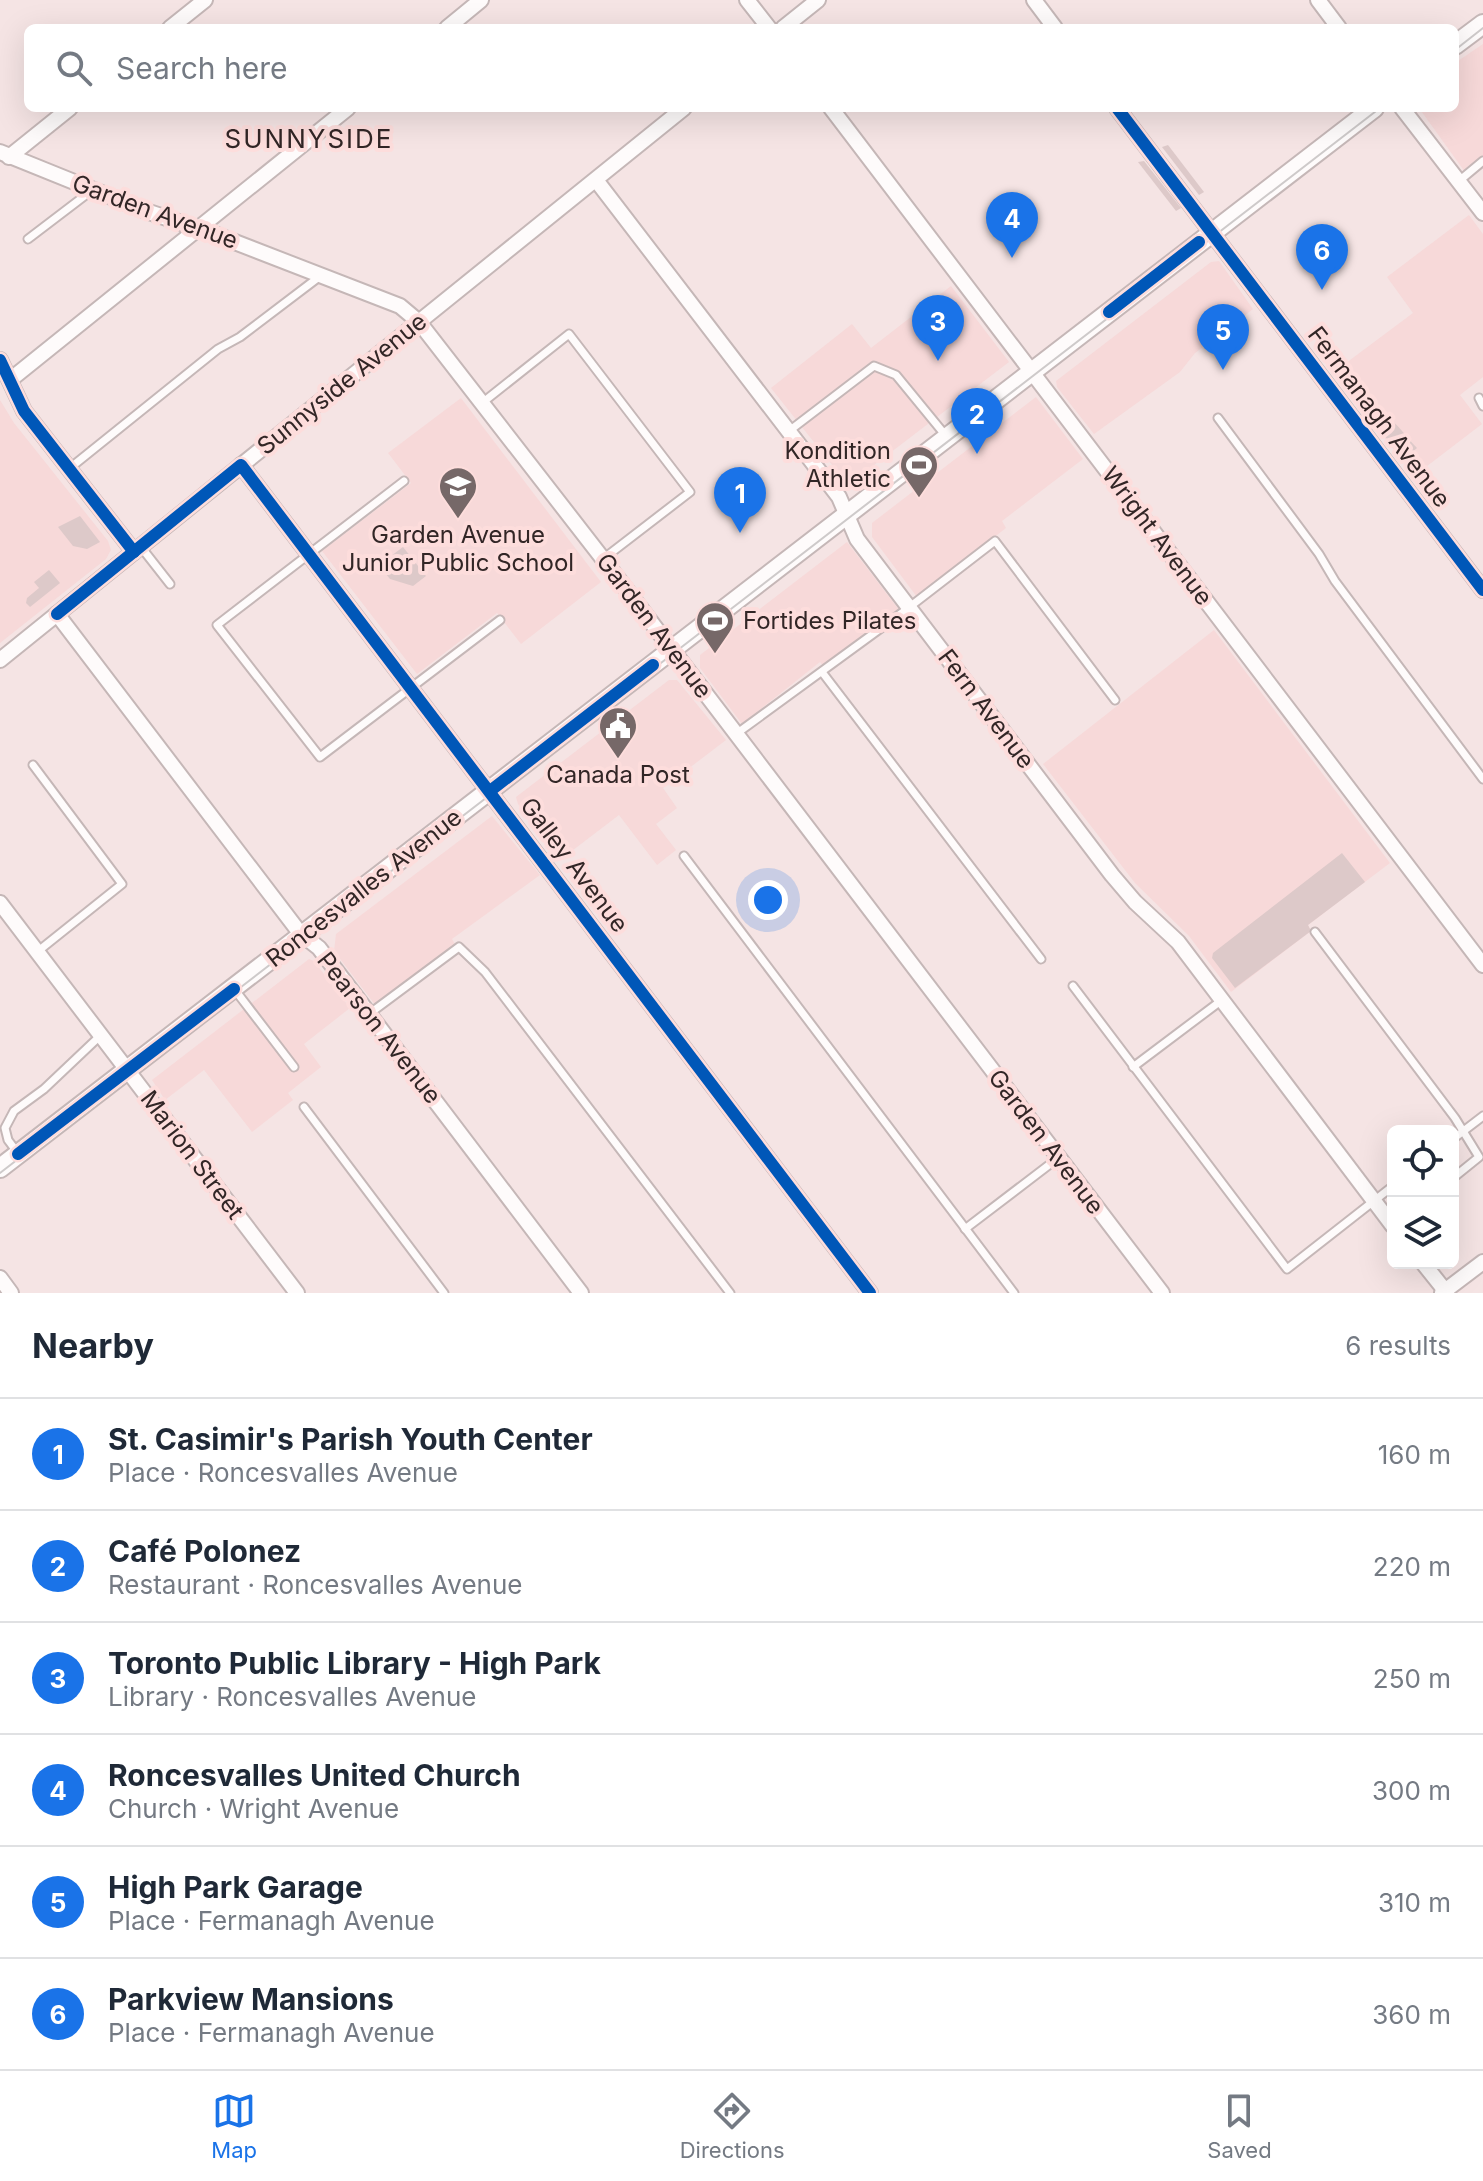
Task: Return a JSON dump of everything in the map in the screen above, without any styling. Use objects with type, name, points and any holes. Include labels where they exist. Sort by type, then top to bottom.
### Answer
[{"type":"street","points":[[175,24],[205,0]]},
{"type":"street","points":[[452,24],[481,0]]},
{"type":"street","points":[[747,0],[766,24]]},
{"type":"street","points":[[788,24],[818,0]]},
{"type":"street","points":[[1034,0],[1052,24]]},
{"type":"street","points":[[1318,0],[1336,24]]},
{"type":"street","points":[[1459,42],[1483,24]]},
{"type":"street","points":[[4,154],[64,112]]},
{"type":"street","points":[[5,383],[343,112]]},
{"type":"street","name":"Sunnyside Avenue","points":[[0,660],[679,112]]},
{"type":"street","name":"Wright Avenue","points":[[834,112],[1483,965]]},
{"type":"street","name":"Fermanagh Avenue","points":[[1120,112],[1483,590]]},
{"type":"street","name":"Roncesvalles Avenue","points":[[0,1168],[1369,112]]},
{"type":"street","points":[[1405,112],[1483,213]]},
{"type":"street","name":"Garden Avenue","points":[[4,154],[400,306],[419,322],[1162,1293]]},
{"type":"street","name":"Fern Avenue","points":[[596,180],[839,497],[857,539],[1112,875],[1135,902],[1178,942],[1387,1217]]},
{"type":"street","points":[[0,360],[5,383],[24,411],[137,550]]},
{"type":"street","name":"Galley Avenue","points":[[241,465],[870,1293]]},
{"type":"street","name":"Pearson Avenue","points":[[57,614],[302,935],[319,948],[581,1293]]},
{"type":"street","name":"Marion Street","points":[[0,903],[297,1293]]},
{"type":"street","points":[[1428,1269],[1445,1292],[1483,1262]]},
{"type":"street","points":[[0,1278],[11,1293]]},
{"type":"lane","points":[[1459,181],[1483,161]]},
{"type":"lane","points":[[28,239],[93,190]]},
{"type":"lane","points":[[70,468],[218,349],[240,337],[321,275]]},
{"type":"lane","points":[[482,403],[569,334],[690,492],[603,559]]},
{"type":"lane","points":[[789,431],[874,366],[896,375],[947,438]]},
{"type":"lane","points":[[1479,398],[1483,406]]},
{"type":"lane","points":[[1218,418],[1483,779]]},
{"type":"lane","points":[[404,481],[217,625],[320,757],[500,620]]},
{"type":"lane","points":[[736,734],[995,541],[1115,700]]},
{"type":"lane","points":[[137,550],[170,584]]},
{"type":"lane","points":[[822,672],[1041,959]]},
{"type":"lane","points":[[33,765],[122,884],[37,952]]},
{"type":"lane","points":[[684,856],[1014,1293]]},
{"type":"lane","points":[[1315,932],[1455,1118],[1479,1157],[1459,1173]]},
{"type":"lane","points":[[369,1014],[459,947],[485,972],[730,1293]]},
{"type":"lane","points":[[1073,986],[1287,1269],[1387,1191]]},
{"type":"lane","points":[[234,989],[294,1067]]},
{"type":"lane","points":[[1133,1067],[1222,1000]]},
{"type":"lane","points":[[18,1154],[8,1140],[5,1128],[14,1111],[44,1089],[101,1035]]},
{"type":"lane","points":[[304,1107],[444,1293]]},
{"type":"lane","points":[[1459,1134],[1483,1116]]},
{"type":"lane","points":[[965,1229],[1058,1158]]},
{"type":"shaded area","points":[[1483,44],[1483,158],[1465,172],[1422,112],[1459,112],[1459,60]]},
{"type":"shaded area","points":[[1168,145],[1204,192],[1199,195],[1162,147]]},
{"type":"shaded area","points":[[1144,161],[1181,208],[1176,211],[1138,162]]},
{"type":"shaded area","points":[[1469,215],[1483,234],[1483,377],[1460,395],[1482,424],[1414,476],[1334,372],[1413,313],[1387,277]]},
{"type":"shaded area","points":[[1219,261],[1253,309],[1195,353],[1180,372],[1094,434],[1057,387],[1056,381],[1211,262]]},
{"type":"shaded area","points":[[951,286],[1009,362],[848,485],[771,388],[852,324],[871,348]]},
{"type":"shaded area","points":[[1036,397],[1083,459],[1002,521],[1006,528],[917,597],[872,537],[872,523]]},
{"type":"shaded area","name":"Garden Avenue Junior Public School","points":[[461,398],[601,582],[521,644],[497,613],[417,674],[322,551],[411,483],[388,453]]},
{"type":"shaded area","points":[[0,400],[14,423],[108,541],[111,550],[106,559],[0,643]]},
{"type":"shaded area","points":[[1390,419],[1417,448],[1403,460],[1378,427]]},
{"type":"shaded area","points":[[80,516],[100,542],[87,549],[73,546],[58,527]]},
{"type":"shaded area","points":[[847,542],[900,611],[824,667],[820,662],[742,724],[700,668],[700,655]]},
{"type":"shaded area","points":[[403,547],[426,576],[413,586],[390,579],[379,565]]},
{"type":"shaded area","points":[[49,570],[60,583],[30,607],[26,603],[27,598],[39,588],[34,582]]},
{"type":"shaded area","points":[[1214,630],[1390,863],[1308,925],[1311,931],[1231,992],[1189,936],[1135,883],[1043,764]]},
{"type":"shaded area","points":[[669,680],[677,680],[726,740],[663,788],[677,808],[656,824],[676,850],[657,865],[619,815],[560,860],[516,797]]},
{"type":"shaded area","points":[[492,816],[540,875],[452,939],[456,946],[376,1006],[334,951],[336,934]]},
{"type":"shaded area","points":[[1342,853],[1365,882],[1308,925],[1311,931],[1235,988],[1212,958],[1213,953]]},
{"type":"shaded area","points":[[309,959],[314,961],[350,1008],[304,1044],[321,1067],[288,1093],[293,1100],[252,1132],[204,1070],[165,1100],[152,1080]]},
{"type":"tram line","points":[[1459,47],[1483,28]]},
{"type":"tram line","points":[[0,1173],[1375,112]]},
{"type":"cycle path","points":[[1120,112],[1483,590]]},
{"type":"cycle path","points":[[1109,312],[1199,242]]},
{"type":"cycle path","points":[[0,360],[24,411],[134,552]]},
{"type":"cycle path","points":[[57,614],[241,465],[870,1293]]},
{"type":"cycle path","points":[[490,791],[653,665]]},
{"type":"cycle path","points":[[18,1154],[234,989]]},
{"type":"place","name":"Roncesvalles United Church","points":[[1012,258]]},
{"type":"place","name":"Parkview Mansions","points":[[1322,290]]},
{"type":"place","name":"Toronto Public Library - High Park","points":[[938,361]]},
{"type":"place","name":"High Park Garage","points":[[1223,370]]},
{"type":"place","name":"Café Polonez","points":[[977,454]]},
{"type":"place","name":"Kondition Athletic","points":[[919,499]]},
{"type":"place","name":"Garden Avenue Junior Public School","points":[[458,520]]},
{"type":"place","name":"St. Casimir's Parish Youth Center","points":[[740,533]]},
{"type":"place","name":"Fortides Pilates","points":[[715,655]]},
{"type":"place","name":"Canada Post","points":[[618,760]]},
{"type":"district","name":"SUNNYSIDE","points":[[309,139]]}]
